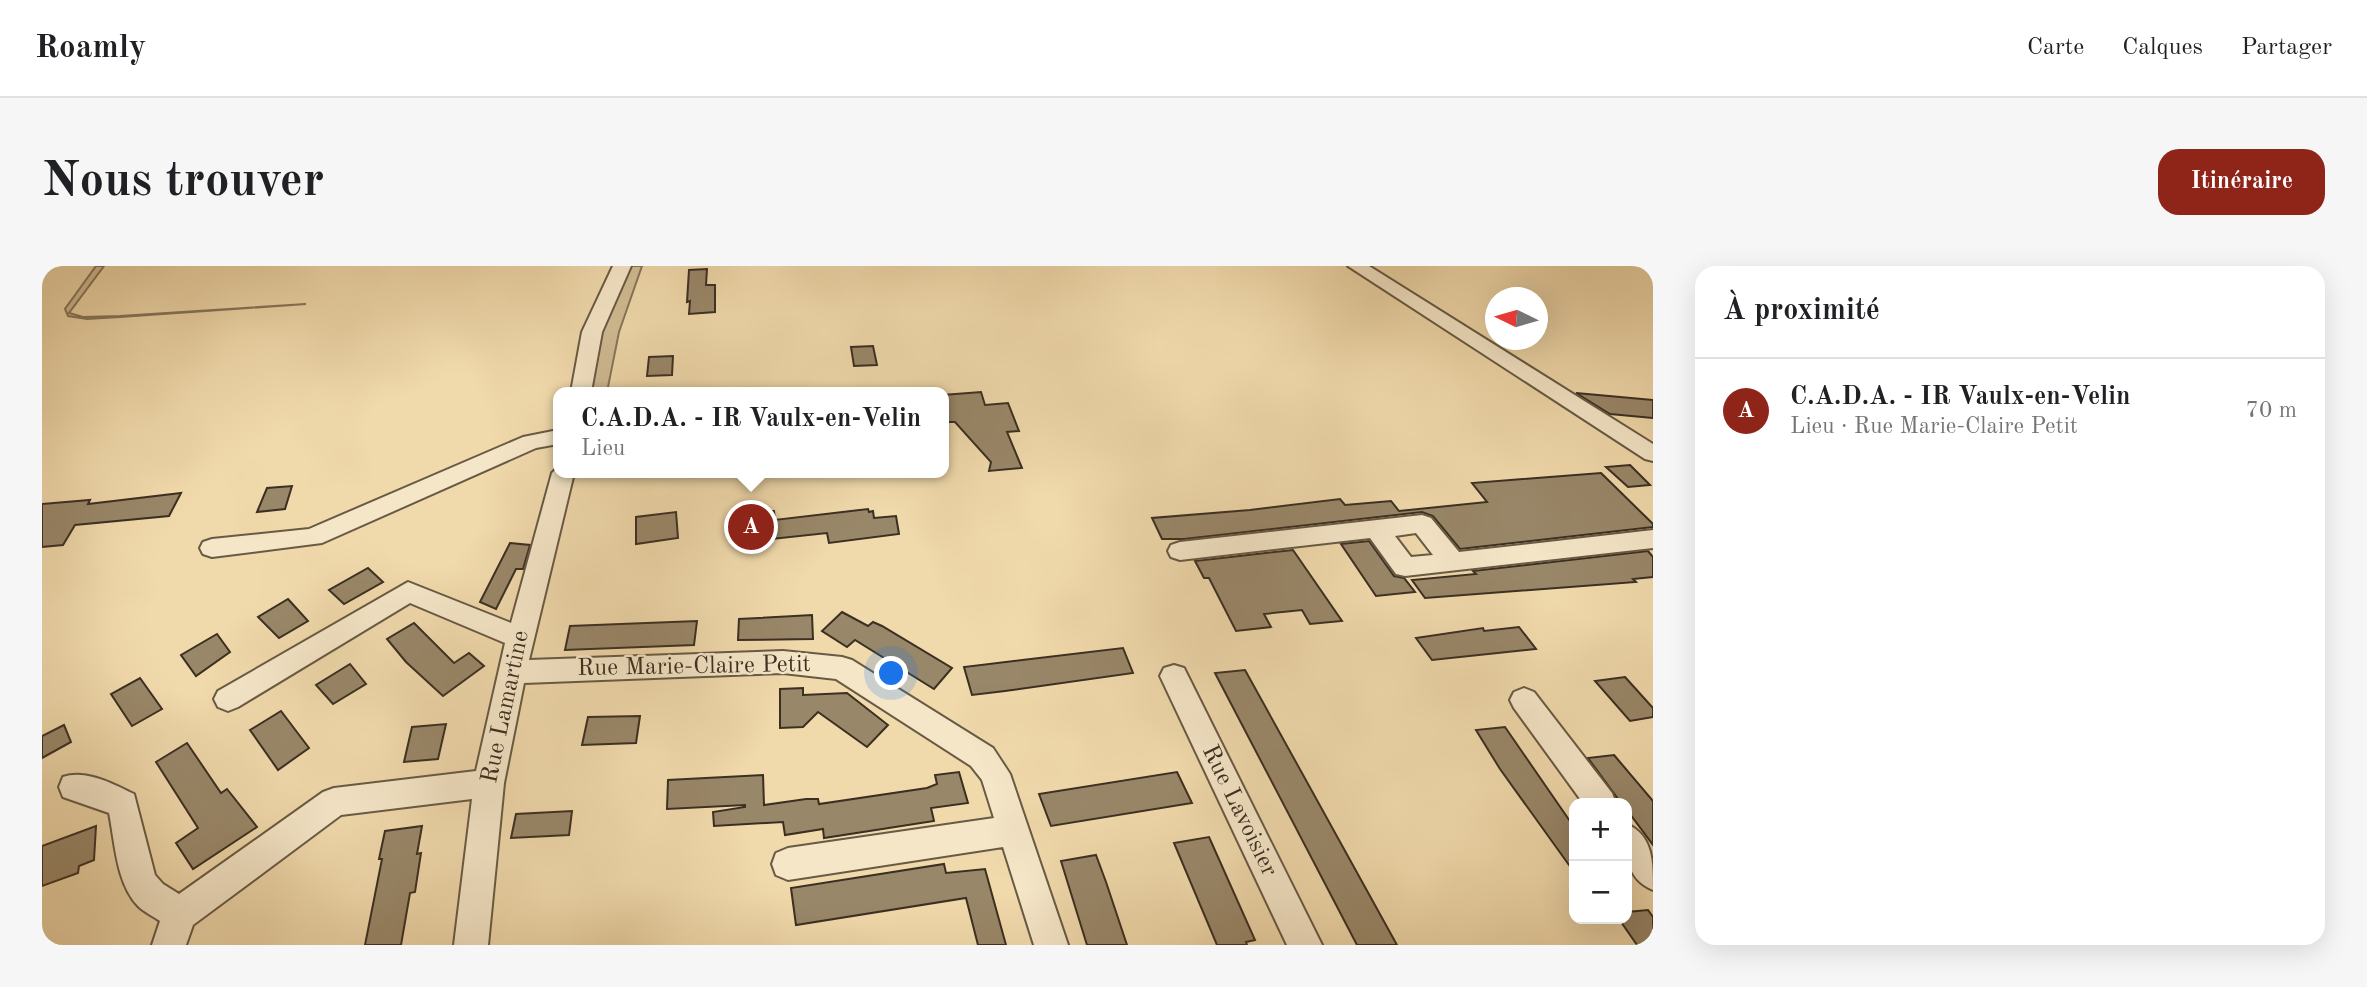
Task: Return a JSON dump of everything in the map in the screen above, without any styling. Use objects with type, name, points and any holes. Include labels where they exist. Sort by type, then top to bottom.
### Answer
[{"type":"street","points":[[582,387],[592,332],[622,266]]},
{"type":"street","points":[[1357,266],[1653,454]]},
{"type":"street","points":[[212,548],[313,537],[531,442],[553,438]]},
{"type":"street","name":"Rue Lamartine","points":[[471,945],[489,783],[520,638],[562,478]]},
{"type":"street","points":[[1180,551],[1422,524],[1452,561]]},
{"type":"street","points":[[1376,529],[1405,567],[1653,539]]},
{"type":"street","points":[[228,699],[408,592],[520,638]]},
{"type":"street","name":"Rue Marie-Claire Petit","points":[[513,672],[783,662],[842,668],[982,757],[995,774],[1051,945]]},
{"type":"street","name":"Rue Lavoisier","points":[[1174,676],[1304,945]]},
{"type":"street","points":[[1524,700],[1597,798]]},
{"type":"street","points":[[169,945],[180,914],[334,802],[489,783]]},
{"type":"street","points":[[74,787],[102,794],[123,804],[140,882],[151,896],[180,914]]},
{"type":"street","points":[[788,864],[1015,830]]},
{"type":"street","points":[[1632,846],[1653,874]]},
{"type":"shaded area","points":[[96,266],[104,266],[69,313],[83,317],[120,316],[306,304],[87,319],[68,316],[65,309]]},
{"type":"shaded area","points":[[626,266],[642,266],[619,332],[608,387],[588,387],[592,352]]},
{"type":"building","points":[[707,269],[706,285],[715,285],[715,312],[689,314],[689,270]]},
{"type":"building","points":[[873,346],[877,365],[854,366],[851,347]]},
{"type":"building","points":[[673,356],[672,375],[647,376],[649,357]]},
{"type":"building","points":[[981,392],[985,405],[1008,403],[1019,431],[1007,432],[1022,468],[989,471],[991,462],[955,422],[949,422],[949,395]]},
{"type":"building","points":[[1576,393],[1653,400],[1653,418],[1610,414]]},
{"type":"building","points":[[1630,465],[1650,485],[1628,487],[1606,467]]},
{"type":"building","points":[[1601,473],[1653,527],[1460,549],[1433,516],[1422,512],[1184,539],[1162,539],[1152,518],[1340,499],[1345,505],[1391,501],[1399,511],[1487,502],[1472,483]]},
{"type":"building","points":[[292,486],[285,509],[257,512],[267,488]]},
{"type":"building","points":[[181,493],[169,516],[75,525],[63,545],[42,547],[42,504],[90,500],[88,504]]},
{"type":"building","points":[[868,509],[869,512],[873,511],[874,518],[896,516],[899,534],[829,543],[827,533],[735,543],[732,517],[744,516],[744,513],[774,511],[775,520]]},
{"type":"building","points":[[676,512],[678,538],[636,544],[636,517]]},
{"type":"building","points":[[1369,541],[1394,576],[1404,578],[1415,592],[1376,596],[1341,544]]},
{"type":"building","points":[[510,543],[530,545],[523,569],[516,569],[496,609],[480,602]]},
{"type":"building","points":[[1293,550],[1342,621],[1310,624],[1302,610],[1264,614],[1271,627],[1236,631],[1209,578],[1204,578],[1195,561]]},
{"type":"building","points":[[1648,551],[1653,557],[1653,577],[1633,579],[1636,582],[1425,598],[1412,580],[1476,574],[1473,571]]},
{"type":"building","points":[[368,568],[383,582],[344,604],[329,590]]},
{"type":"building","points":[[288,599],[308,621],[279,638],[258,617]]},
{"type":"building","points":[[842,612],[868,626],[873,622],[882,626],[952,668],[934,689],[855,640],[847,647],[822,631]]},
{"type":"building","points":[[812,615],[813,639],[738,640],[739,619]]},
{"type":"building","points":[[697,621],[694,645],[565,650],[570,626]]},
{"type":"building","points":[[414,623],[454,663],[469,653],[484,666],[443,696],[406,662],[387,639]]},
{"type":"building","points":[[1519,627],[1536,649],[1432,660],[1416,638],[1483,628],[1484,631]]},
{"type":"building","points":[[217,634],[230,652],[196,676],[181,655]]},
{"type":"building","points":[[1123,648],[1133,673],[972,695],[964,667]]},
{"type":"building","points":[[350,664],[366,684],[333,704],[316,685]]},
{"type":"building","points":[[1245,670],[1397,945],[1357,945],[1215,673]]},
{"type":"building","points":[[1625,677],[1653,708],[1653,717],[1630,721],[1595,681]]},
{"type":"building","points":[[140,678],[162,709],[132,726],[111,694]]},
{"type":"building","points":[[803,688],[803,695],[847,693],[888,725],[867,747],[818,712],[803,727],[780,728],[780,689]]},
{"type":"building","points":[[281,711],[309,748],[278,770],[250,730]]},
{"type":"building","points":[[640,716],[636,743],[582,745],[588,717]]},
{"type":"building","points":[[446,724],[438,759],[404,762],[412,727]]},
{"type":"building","points":[[64,725],[71,742],[42,758],[42,736]]},
{"type":"building","points":[[1505,727],[1569,820],[1569,865],[1500,769],[1476,730]]},
{"type":"building","points":[[187,743],[221,793],[227,789],[257,827],[193,869],[176,843],[198,828],[156,762]]},
{"type":"building","points":[[1614,755],[1653,801],[1653,845],[1632,817],[1632,798],[1617,798],[1588,758]]},
{"type":"building","points":[[959,772],[968,803],[931,808],[934,821],[824,838],[823,829],[785,835],[783,822],[714,826],[713,812],[745,805],[667,809],[668,780],[763,775],[764,805],[806,799],[818,799],[819,804],[927,788],[937,784],[935,775]]},
{"type":"building","points":[[1177,772],[1192,803],[1051,826],[1039,794]]},
{"type":"building","points":[[572,811],[569,835],[511,838],[516,814]]},
{"type":"building","points":[[96,826],[94,860],[79,866],[78,873],[42,886],[42,846]]},
{"type":"building","points":[[422,826],[415,892],[410,893],[401,945],[365,945],[385,831]]},
{"type":"building","points":[[1209,837],[1255,940],[1246,942],[1247,945],[1217,945],[1174,843]]},
{"type":"building","points":[[1096,855],[1127,945],[1087,945],[1061,861]]},
{"type":"building","points":[[944,864],[946,873],[985,869],[1006,945],[978,945],[966,898],[796,925],[791,888]]},
{"type":"building","points":[[1648,910],[1653,917],[1653,945],[1637,945],[1622,924],[1632,924],[1632,912]]},
{"type":"place","name":"C.A.D.A. - IR Vaulx-en-Velin","points":[[751,527]]}]
